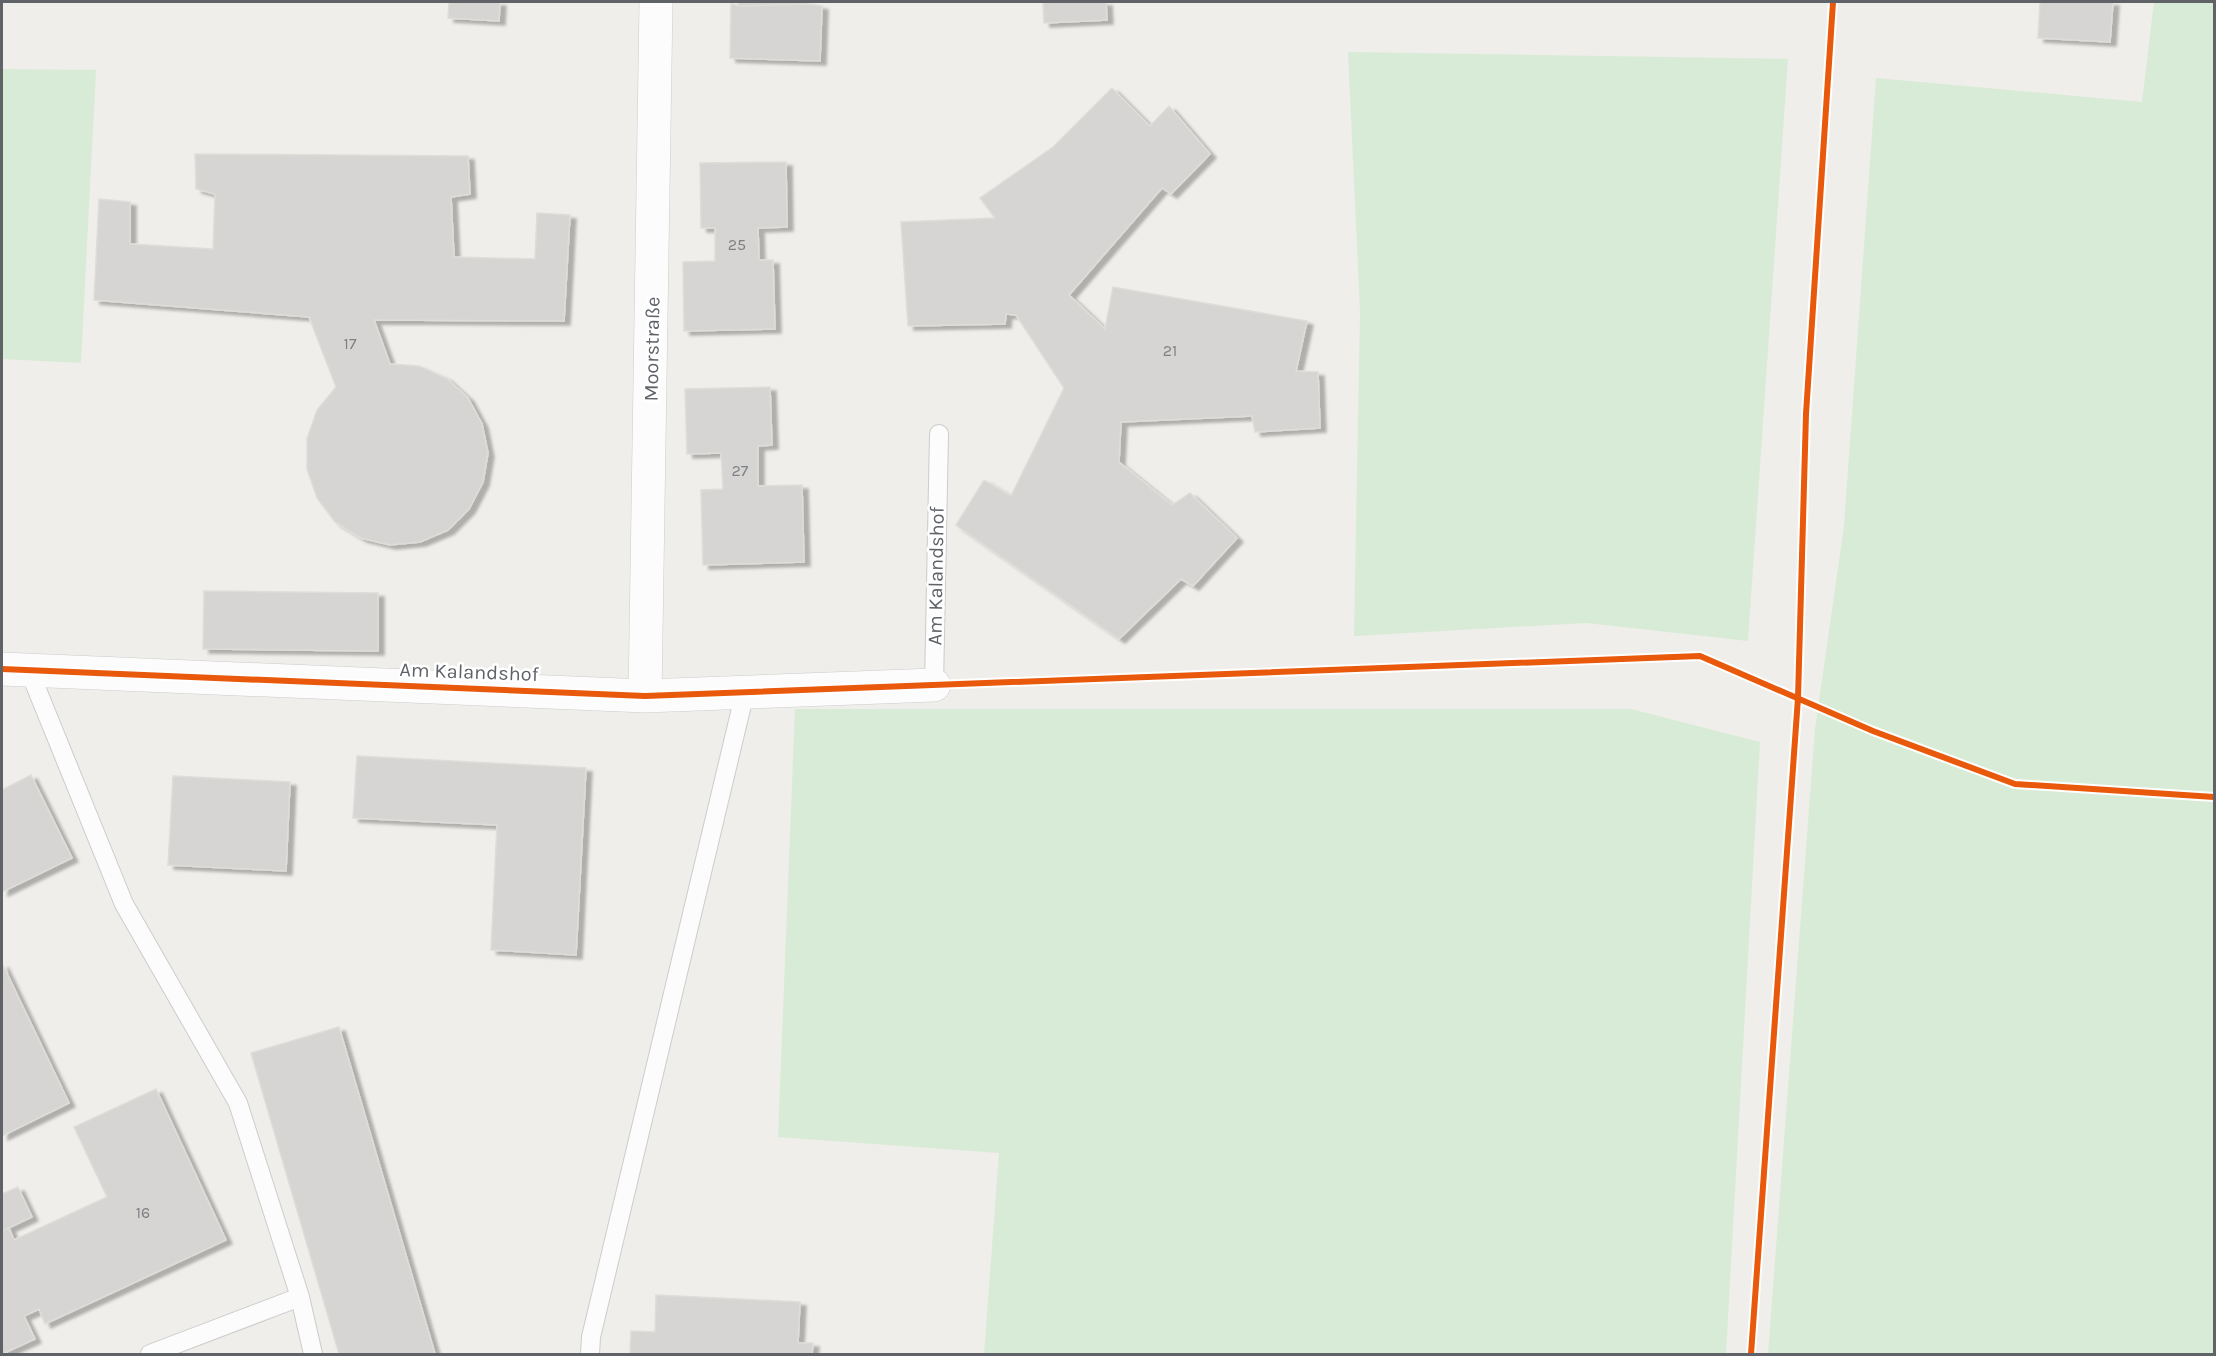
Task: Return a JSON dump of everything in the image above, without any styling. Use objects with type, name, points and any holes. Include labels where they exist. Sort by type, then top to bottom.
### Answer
[{"type":"street","name":"Moorstraße","points":[[645,696],[656,2]]},
{"type":"street","name":"Am Kalandshof","points":[[15,670],[645,696],[934,685]]},
{"type":"lane","name":"Am Kalandshof","points":[[934,685],[939,434]]},
{"type":"lane","points":[[15,670],[124,904],[238,1103],[300,1298],[313,1354]]},
{"type":"lane","points":[[590,1354],[591,1337],[745,692]]},
{"type":"lane","points":[[150,1354],[300,1298]]},
{"type":"green space","points":[[2154,2],[2214,2],[2214,1354],[1768,1354],[1815,729],[1844,526],[1876,78],[2142,102]]},
{"type":"green space","points":[[1348,52],[1788,59],[1748,641],[1586,623],[1354,636],[1360,311]]},
{"type":"green space","points":[[2,69],[96,70],[81,363],[2,359]]},
{"type":"green space","points":[[795,709],[1631,709],[1760,742],[1726,1354],[984,1354],[999,1153],[778,1137]]},
{"type":"building","points":[[449,2],[500,2],[499,21],[448,18]]},
{"type":"building","points":[[738,2],[808,2],[808,4],[738,6]]},
{"type":"building","points":[[1043,2],[1106,2],[1107,20],[1044,23]]},
{"type":"building","points":[[2040,2],[2113,2],[2110,42],[2038,38]]},
{"type":"building","points":[[731,3],[738,6],[808,4],[822,6],[820,61],[730,58]]},
{"type":"building","points":[[1112,88],[1150,126],[1169,106],[1210,154],[1171,194],[1162,188],[1069,295],[1105,329],[1113,287],[1307,321],[1296,371],[1318,372],[1320,428],[1255,432],[1252,416],[1121,422],[1119,462],[1172,505],[1190,493],[1237,538],[1193,586],[1181,579],[1119,639],[956,525],[984,480],[1011,496],[1064,388],[1016,315],[1006,314],[1005,324],[908,326],[901,222],[995,218],[980,198],[1053,147]]},
{"type":"building","points":[[195,154],[468,156],[470,194],[451,197],[454,257],[535,259],[537,213],[570,215],[564,321],[374,320],[390,364],[419,366],[446,378],[468,398],[482,424],[488,453],[483,482],[469,509],[448,530],[420,542],[390,545],[361,538],[335,522],[317,498],[307,469],[307,439],[317,410],[336,387],[309,317],[94,300],[99,199],[130,202],[130,244],[213,249],[215,194],[196,189]]},
{"type":"building","points":[[786,162],[787,227],[758,228],[759,260],[773,260],[775,329],[684,331],[683,262],[715,261],[715,228],[701,228],[700,163]]},
{"type":"building","points":[[770,387],[772,445],[758,446],[758,486],[802,485],[804,562],[703,565],[701,490],[723,489],[721,453],[687,454],[685,389]]},
{"type":"building","points":[[204,591],[378,593],[378,651],[203,649]]},
{"type":"building","points":[[357,756],[586,768],[576,955],[491,950],[497,825],[353,818]]},
{"type":"building","points":[[31,775],[72,858],[2,892],[2,790]]},
{"type":"building","points":[[173,776],[290,782],[286,871],[168,865]]},
{"type":"building","points":[[2,963],[69,1103],[2,1136]]},
{"type":"building","points":[[339,1027],[435,1354],[339,1354],[251,1053]]},
{"type":"building","points":[[156,1089],[226,1240],[45,1324],[39,1309],[24,1316],[35,1339],[2,1354],[2,1231],[9,1228],[14,1240],[107,1197],[74,1127]]},
{"type":"building","points":[[18,1187],[32,1217],[2,1231],[2,1194]]},
{"type":"building","points":[[656,1295],[800,1302],[798,1343],[813,1343],[812,1354],[630,1354],[631,1331],[655,1332]]},
{"type":"cycle path","points":[[1751,1354],[1798,698],[1806,414],[1833,2]]},
{"type":"cycle path","points":[[2,669],[645,696],[1700,656],[1873,731],[2015,784],[2214,797]]}]
